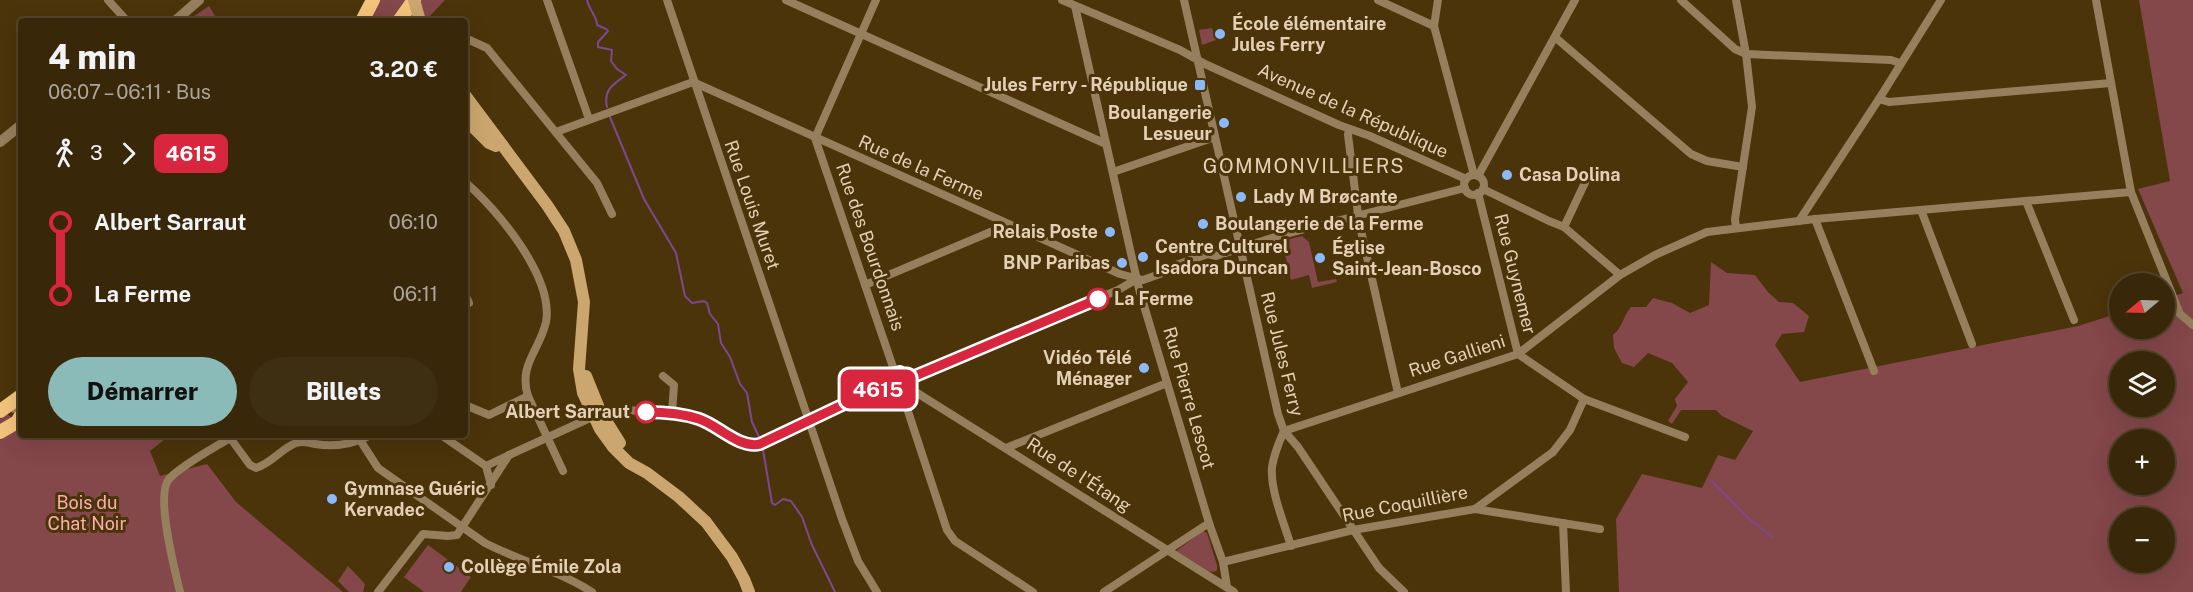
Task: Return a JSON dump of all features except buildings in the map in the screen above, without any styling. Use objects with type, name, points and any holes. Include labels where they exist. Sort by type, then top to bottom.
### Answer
[{"type":"main road","points":[[364,18],[373,0]]},
{"type":"main road","points":[[401,18],[414,0]]},
{"type":"main road","points":[[414,0],[419,18]]},
{"type":"main road","points":[[468,100],[564,231],[576,260],[584,302],[580,348],[597,415],[647,473],[679,497],[706,522],[732,557],[749,592]]},
{"type":"main road","points":[[468,114],[533,186]]},
{"type":"main road","points":[[468,125],[489,143],[496,146]]},
{"type":"main road","points":[[0,432],[17,422],[17,410]]},
{"type":"street","points":[[108,0],[124,18]]},
{"type":"street","points":[[179,18],[200,0]]},
{"type":"street","points":[[548,0],[589,119]]},
{"type":"street","name":"Rue Louis Muret","points":[[667,0],[850,543],[876,592]]},
{"type":"street","points":[[786,0],[1106,144]]},
{"type":"street","points":[[815,138],[876,0]]},
{"type":"street","name":"Avenue de la République","points":[[1062,0],[1180,50],[1349,129],[1471,179],[1470,193],[1480,191],[1564,227],[1620,275]]},
{"type":"street","name":"Rue Jules Ferry","points":[[1184,0],[1278,414],[1284,431],[1304,455],[1379,568],[1404,592]]},
{"type":"street","points":[[1378,0],[1434,26],[1438,0]]},
{"type":"street","points":[[889,385],[895,390],[1118,290],[1137,279],[1143,280],[1171,270],[1176,265],[1208,254],[1216,256],[1240,247],[1279,239],[1471,179],[1556,38],[1575,0]]},
{"type":"street","points":[[1681,0],[1735,49],[1746,54],[1891,60],[1900,63]]},
{"type":"street","points":[[1736,0],[1746,54],[1752,107],[1735,219],[1736,228]]},
{"type":"street","points":[[1799,221],[1941,0]]},
{"type":"street","points":[[2096,0],[2131,192],[2180,314],[2193,325]]},
{"type":"street","name":"Rue Pierre Lescot","points":[[1075,6],[1137,279],[1230,590]]},
{"type":"street","name":"Rue Guynemer","points":[[1434,26],[1471,179],[1483,181],[1480,191],[1518,354],[1584,399],[1685,437]]},
{"type":"street","points":[[1556,38],[1691,154],[1707,161],[1743,167]]},
{"type":"street","points":[[468,39],[487,48],[597,183],[612,214]]},
{"type":"street","points":[[556,132],[693,82]]},
{"type":"street","name":"Rue de la Ferme","points":[[693,82],[1007,225],[1120,274],[1137,279]]},
{"type":"street","points":[[1879,99],[1889,102],[2111,83]]},
{"type":"street","points":[[0,142],[18,127]]},
{"type":"street","points":[[1349,129],[1358,215],[1398,393]]},
{"type":"street","points":[[1113,172],[1215,137]]},
{"type":"street","name":"Rue des Bourdonnais","points":[[815,138],[895,373]]},
{"type":"street","points":[[1564,227],[1590,172]]},
{"type":"street","points":[[468,185],[487,201],[509,227],[527,257],[543,294],[546,321],[525,373],[525,382],[528,396],[563,471]]},
{"type":"street","name":"Rue Gallieni","points":[[1284,431],[1518,354],[1620,275],[1655,255],[1707,232],[1815,219],[2131,192]]},
{"type":"street","points":[[2026,201],[2074,320]]},
{"type":"street","points":[[1921,210],[1972,344]]},
{"type":"street","points":[[1815,219],[1874,371]]},
{"type":"street","points":[[865,285],[1007,225]]},
{"type":"street","points":[[889,385],[890,376],[903,373],[947,530],[955,541],[1033,592]]},
{"type":"street","points":[[663,376],[674,385],[672,412]]},
{"type":"street","points":[[1006,448],[1167,383]]},
{"type":"street","points":[[486,466],[597,415],[672,412],[701,420],[748,445],[762,443],[889,385]]},
{"type":"street","name":"Rue de l'Étang","points":[[905,385],[1230,590]]},
{"type":"street","points":[[468,406],[489,415],[528,396]]},
{"type":"street","name":"Rue Coquillière","points":[[1223,562],[1353,530],[1475,509],[1553,452],[1570,430],[1584,399]]},
{"type":"street","points":[[0,402],[17,410]]},
{"type":"street","points":[[1284,431],[1272,466],[1273,482],[1291,546]]},
{"type":"street","points":[[180,592],[164,508],[164,487],[173,476],[226,438]]},
{"type":"street","points":[[230,438],[250,465],[256,468],[268,464],[294,443],[303,441],[333,445],[364,438]]},
{"type":"street","points":[[445,438],[486,466],[491,485]]},
{"type":"street","points":[[360,440],[378,468],[485,543],[567,578],[592,592]]},
{"type":"street","points":[[378,592],[423,534],[457,535],[509,455]]},
{"type":"street","points":[[1475,509],[1600,529]]},
{"type":"street","points":[[1104,592],[1209,522]]},
{"type":"street","points":[[1563,524],[1566,592]]},
{"type":"green space","points":[[376,0],[407,0],[395,18],[366,18]]},
{"type":"green space","points":[[421,0],[445,0],[428,18],[424,18],[419,2]]},
{"type":"green space","points":[[2139,0],[2193,0],[2193,592],[1619,592],[1616,519],[1642,474],[1702,488],[1718,455],[1735,460],[1753,431],[1722,416],[1716,410],[1681,410],[1672,424],[1668,421],[1677,406],[1675,399],[1688,382],[1672,363],[1648,353],[1634,367],[1622,363],[1614,348],[1613,335],[1619,329],[1631,307],[1646,307],[1653,298],[1672,303],[1690,313],[1709,305],[1711,262],[1727,273],[1755,275],[1779,302],[1793,303],[1809,316],[1804,332],[1782,334],[1775,345],[1800,382],[2078,326],[2109,316],[2109,339],[2175,339],[2175,296],[2183,293],[2138,189],[2170,181]]},
{"type":"green space","points":[[209,6],[216,18],[191,18]]},
{"type":"green space","points":[[1212,28],[1216,40],[1202,45],[1199,30]]},
{"type":"green space","points":[[1302,236],[1309,242],[1318,282],[1336,279],[1337,282],[1312,288],[1309,275],[1291,280],[1282,241]]},
{"type":"green space","name":"Bois du Chat Noir","points":[[7,414],[18,422],[18,438],[166,438],[150,451],[160,476],[207,464],[236,502],[343,592],[0,592],[0,419]]},
{"type":"green space","points":[[1203,531],[1207,533],[1217,565],[1217,570],[1214,572],[1208,571],[1176,551]]},
{"type":"green space","points":[[428,545],[471,577],[461,592],[424,592],[404,577]]},
{"type":"green space","points":[[348,566],[365,584],[363,592],[349,592],[338,581]]},
{"type":"waterway","points":[[587,0],[597,25],[608,31],[598,42],[598,47],[612,50],[611,61],[626,75],[608,91],[607,107]]},
{"type":"waterway","points":[[610,117],[644,199],[676,253],[685,296],[692,303],[704,301],[707,303],[710,314],[718,324],[721,343],[730,357],[740,384],[747,393],[752,422],[760,439]]},
{"type":"waterway","points":[[762,444],[772,503],[775,505],[783,499],[791,501],[802,517],[812,545],[835,592]]},
{"type":"waterway","points":[[1712,481],[1749,519],[1773,537]]},
{"type":"bus line","name":"4615","points":[[646,412],[672,412],[701,420],[748,445],[760,444],[829,410],[889,385],[890,376],[897,371],[905,374],[908,379],[1098,299]]},
{"type":"place","name":"École élémentaire Jules Ferry","points":[[1220,34]]},
{"type":"place","name":"Jules Ferry - République","points":[[1200,85]]},
{"type":"place","name":"Boulangerie Lesueur","points":[[1224,123]]},
{"type":"place","name":"Casa Dolina","points":[[1507,175]]},
{"type":"place","name":"Lady M Brøcante","points":[[1241,197]]},
{"type":"place","name":"Boulangerie de la Ferme","points":[[1203,224]]},
{"type":"place","name":"Relais Poste","points":[[1110,232]]},
{"type":"place","name":"Centre Culturel Isadora Duncan","points":[[1143,257]]},
{"type":"place","name":"Église Saint-Jean-Bosco","points":[[1320,258]]},
{"type":"place","name":"BNP Paribas","points":[[1122,263]]},
{"type":"place","name":"La Ferme","points":[[1098,299]]},
{"type":"place","name":"Vidéo Télé Ménager","points":[[1144,368]]},
{"type":"place","name":"Albert Sarraut","points":[[646,412]]},
{"type":"place","name":"Gymnase Guéric Kervadec","points":[[332,499]]},
{"type":"place","name":"Collège Émile Zola","points":[[449,567]]},
{"type":"district","name":"GOMMONVILLIERS","points":[[1304,166]]}]
